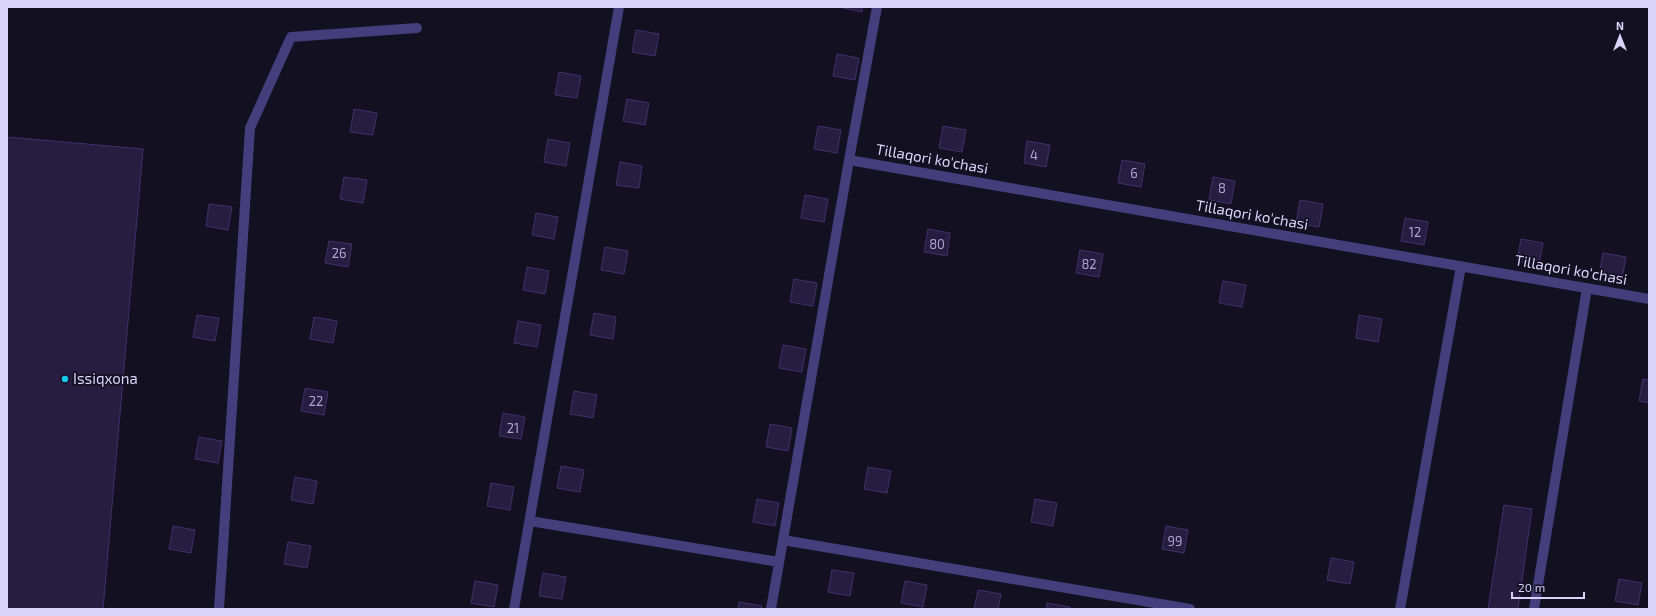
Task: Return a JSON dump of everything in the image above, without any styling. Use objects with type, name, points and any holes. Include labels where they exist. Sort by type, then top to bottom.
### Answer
[{"type":"street","points":[[514,609],[619,7]]},
{"type":"street","points":[[771,609],[877,7]]},
{"type":"street","points":[[219,609],[250,128],[291,37],[417,28]]},
{"type":"street","name":"Tillaqori ko'chasi","points":[[849,160],[1649,299]]},
{"type":"street","points":[[1400,609],[1461,266]]},
{"type":"street","points":[[1534,609],[1587,288]]},
{"type":"street","points":[[530,521],[779,562]]},
{"type":"street","points":[[783,540],[1190,609]]},
{"type":"building","points":[[839,7],[862,7],[862,12]]},
{"type":"building","points":[[636,30],[659,34],[655,56],[632,52]]},
{"type":"building","points":[[837,54],[859,58],[855,80],[833,76]]},
{"type":"building","points":[[559,72],[581,76],[577,98],[555,95]]},
{"type":"building","points":[[627,99],[649,103],[645,125],[623,121]]},
{"type":"building","points":[[354,109],[377,113],[373,135],[350,132]]},
{"type":"building","points":[[818,126],[841,130],[837,153],[814,149]]},
{"type":"building","points":[[943,126],[966,130],[962,152],[939,148]]},
{"type":"building","name":"Issiqxona","points":[[7,137],[143,149],[103,609],[7,609]]},
{"type":"building","points":[[548,139],[570,143],[566,166],[544,162]]},
{"type":"building","points":[[1027,141],[1050,145],[1046,167],[1024,163]]},
{"type":"building","points":[[1122,160],[1145,164],[1141,187],[1118,183]]},
{"type":"building","points":[[620,162],[642,166],[639,188],[616,185]]},
{"type":"building","points":[[344,177],[367,180],[363,203],[340,199]]},
{"type":"building","points":[[1213,177],[1235,181],[1231,204],[1209,200]]},
{"type":"building","points":[[805,195],[828,199],[824,222],[801,218]]},
{"type":"building","points":[[1300,200],[1323,204],[1319,227],[1296,223]]},
{"type":"building","points":[[209,204],[232,207],[228,230],[206,226]]},
{"type":"building","points":[[536,213],[558,217],[554,239],[532,235]]},
{"type":"building","points":[[1405,218],[1428,222],[1424,245],[1401,241]]},
{"type":"building","points":[[928,229],[950,233],[947,256],[924,252]]},
{"type":"building","points":[[1521,239],[1543,243],[1539,265],[1517,261]]},
{"type":"building","points":[[329,241],[352,244],[348,267],[325,263]]},
{"type":"building","points":[[605,247],[628,251],[624,274],[601,270]]},
{"type":"building","points":[[1080,250],[1103,254],[1099,277],[1076,273]]},
{"type":"building","points":[[1603,253],[1626,257],[1622,279],[1599,275]]},
{"type":"building","points":[[527,267],[549,271],[545,294],[523,290]]},
{"type":"building","points":[[794,279],[817,283],[813,306],[790,302]]},
{"type":"building","points":[[1223,281],[1246,285],[1242,307],[1219,303]]},
{"type":"building","points":[[594,313],[616,317],[613,339],[590,335]]},
{"type":"building","points":[[197,315],[219,318],[215,341],[193,337]]},
{"type":"building","points":[[1359,315],[1382,319],[1378,342],[1356,338]]},
{"type":"building","points":[[314,317],[337,321],[333,343],[310,339]]},
{"type":"building","points":[[518,321],[541,325],[537,347],[514,343]]},
{"type":"building","points":[[783,345],[806,349],[802,372],[779,368]]},
{"type":"building","points":[[1643,379],[1649,380],[1649,403],[1639,401]]},
{"type":"building","points":[[305,388],[328,392],[324,415],[301,411]]},
{"type":"building","points":[[574,391],[597,395],[593,418],[570,414]]},
{"type":"building","points":[[503,413],[525,417],[521,439],[499,436]]},
{"type":"building","points":[[770,424],[792,428],[788,451],[766,447]]},
{"type":"building","points":[[199,437],[222,441],[218,463],[195,459]]},
{"type":"building","points":[[561,466],[584,470],[580,492],[557,488]]},
{"type":"building","points":[[868,467],[891,471],[887,493],[864,489]]},
{"type":"building","points":[[295,477],[317,481],[313,504],[291,500]]},
{"type":"building","points":[[491,483],[514,487],[510,510],[487,506]]},
{"type":"building","points":[[757,499],[779,503],[775,526],[753,522]]},
{"type":"building","points":[[1035,499],[1057,503],[1053,526],[1031,522]]},
{"type":"building","points":[[1504,505],[1532,509],[1518,609],[1488,609]]},
{"type":"building","points":[[173,526],[195,530],[191,553],[169,549]]},
{"type":"building","points":[[1166,526],[1188,530],[1184,553],[1162,549]]},
{"type":"building","points":[[288,542],[311,546],[307,568],[284,564]]},
{"type":"building","points":[[1331,558],[1354,562],[1350,584],[1327,580]]},
{"type":"building","points":[[832,570],[854,573],[850,596],[828,592]]},
{"type":"building","points":[[543,573],[566,577],[562,599],[539,596]]},
{"type":"building","points":[[1619,579],[1642,583],[1638,605],[1615,601]]},
{"type":"building","points":[[475,581],[498,585],[494,607],[471,603]]},
{"type":"building","points":[[905,581],[927,585],[923,607],[901,603]]},
{"type":"building","points":[[978,590],[1001,594],[998,609],[974,609]]},
{"type":"building","points":[[739,602],[762,606],[761,609],[738,609]]},
{"type":"building","points":[[1047,603],[1070,607],[1070,609],[1046,609]]},
{"type":"place","name":"Issiqxona","points":[[65,379]]}]
